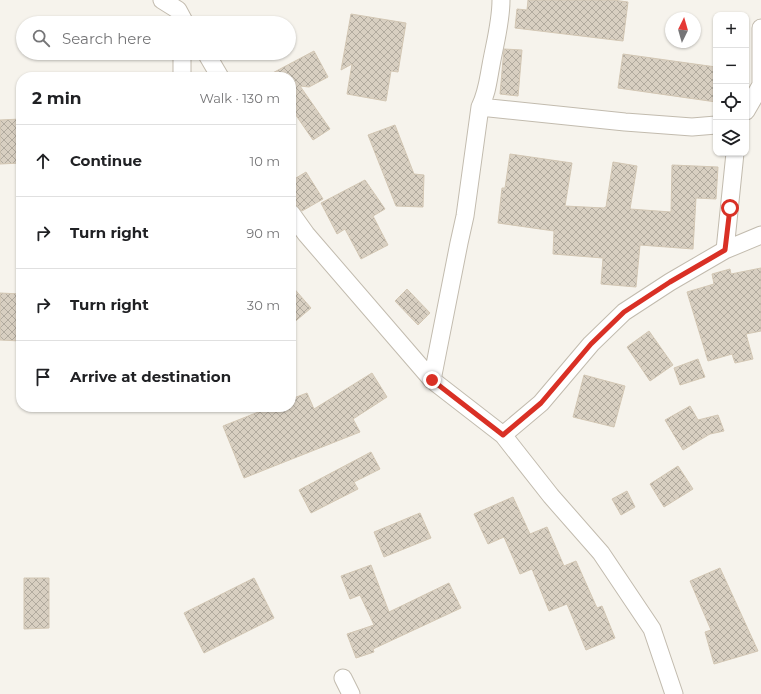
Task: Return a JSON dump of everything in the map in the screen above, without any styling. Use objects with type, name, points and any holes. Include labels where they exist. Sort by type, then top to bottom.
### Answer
[{"type":"street","points":[[162,0],[181,15]]},
{"type":"street","points":[[432,380],[465,216],[480,107],[486,95],[501,16],[501,0]]},
{"type":"street","points":[[749,106],[761,86],[761,31]]},
{"type":"street","points":[[182,60],[182,72]]},
{"type":"street","points":[[210,60],[217,72]]},
{"type":"street","points":[[480,107],[692,127],[713,125]]},
{"type":"street","points":[[725,250],[735,156]]},
{"type":"street","points":[[296,220],[311,240],[432,380],[503,435],[551,496],[601,553],[652,629],[674,694]]},
{"type":"street","points":[[503,435],[541,403],[591,344],[624,312],[670,282],[725,250],[761,235]]},
{"type":"street","points":[[343,678],[351,694]]},
{"type":"building","points":[[528,0],[613,0],[628,2],[623,41],[515,28],[517,9],[527,10]]},
{"type":"building","points":[[351,14],[406,23],[398,72],[391,71],[386,101],[347,94],[352,64],[341,70]]},
{"type":"building","points":[[504,49],[522,50],[518,96],[500,94]]},
{"type":"building","points":[[314,51],[328,77],[309,87],[300,86],[330,129],[313,140],[296,115],[296,72],[274,72]]},
{"type":"building","points":[[623,54],[713,67],[713,102],[618,88]]},
{"type":"building","points":[[16,119],[16,163],[0,164],[0,120]]},
{"type":"building","points":[[395,125],[414,174],[424,175],[423,207],[396,206],[368,135]]},
{"type":"building","points":[[510,154],[572,163],[565,206],[606,207],[613,162],[637,166],[630,209],[671,212],[672,165],[718,167],[716,199],[696,198],[693,249],[640,245],[636,287],[601,284],[603,258],[553,254],[554,231],[498,223],[502,188],[505,188]]},
{"type":"building","points":[[306,172],[323,199],[302,211],[296,205],[296,178]]},
{"type":"building","points":[[365,180],[385,209],[373,216],[388,245],[361,259],[345,229],[337,234],[321,203]]},
{"type":"building","points":[[761,268],[761,331],[746,334],[753,359],[735,363],[732,354],[708,361],[687,292],[714,284],[712,274],[730,269],[731,274]]},
{"type":"building","points":[[407,289],[430,313],[418,325],[395,301]]},
{"type":"building","points":[[296,291],[311,308],[296,321]]},
{"type":"building","points":[[0,293],[16,294],[16,341],[0,340]]},
{"type":"building","points":[[649,331],[673,365],[650,381],[627,347]]},
{"type":"building","points":[[698,359],[705,377],[680,385],[674,368]]},
{"type":"building","points":[[372,373],[387,397],[353,419],[360,432],[244,478],[223,426],[258,412],[296,412],[296,397],[307,393],[314,409]]},
{"type":"building","points":[[584,375],[625,386],[614,427],[573,417]]},
{"type":"building","points":[[690,406],[698,420],[718,415],[724,431],[710,434],[683,450],[665,420]]},
{"type":"building","points":[[371,452],[380,469],[354,482],[358,489],[311,513],[299,490]]},
{"type":"building","points":[[678,466],[693,489],[664,507],[650,484]]},
{"type":"building","points":[[627,491],[635,507],[621,515],[612,499]]},
{"type":"building","points":[[513,497],[530,534],[547,527],[564,566],[576,561],[597,608],[602,606],[615,638],[586,650],[567,604],[549,611],[532,569],[520,574],[504,537],[488,544],[474,514]]},
{"type":"building","points":[[420,513],[431,538],[384,557],[374,532]]},
{"type":"building","points":[[371,565],[389,612],[449,583],[461,608],[373,649],[374,652],[356,658],[347,634],[374,625],[360,595],[350,599],[341,576]]},
{"type":"building","points":[[720,568],[758,651],[714,664],[705,632],[711,630],[690,581]]},
{"type":"building","points":[[24,578],[49,578],[49,628],[24,629]]},
{"type":"building","points":[[254,578],[274,618],[204,653],[184,613]]},
{"type":"route","points":[[432,380],[503,435],[541,403],[591,344],[624,312],[670,282],[725,250],[730,208]]}]
